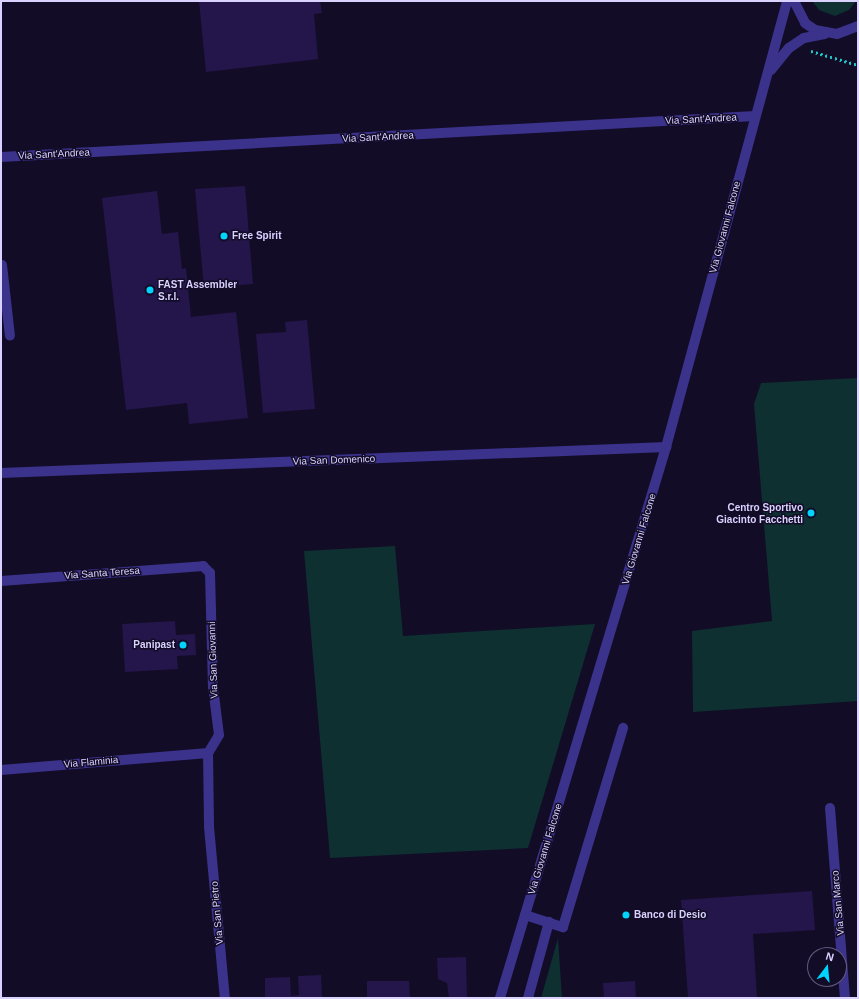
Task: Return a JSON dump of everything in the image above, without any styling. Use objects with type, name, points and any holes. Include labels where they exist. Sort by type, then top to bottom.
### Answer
[{"type":"street","name":"Via Giovanni Falcone","points":[[500,998],[666,447],[754,116],[767,76],[787,1]]},
{"type":"street","points":[[794,1],[805,23],[827,34]]},
{"type":"street","points":[[847,32],[858,26]]},
{"type":"street","name":"Via Giovanni Falcone","points":[[767,76],[789,48],[804,38],[827,34],[858,32]]},
{"type":"street","name":"Via Sant'Andrea","points":[[1,157],[754,116]]},
{"type":"street","points":[[1,261],[10,336]]},
{"type":"street","name":"Via San Domenico","points":[[1,473],[666,447]]},
{"type":"street","name":"Via Santa Teresa","points":[[1,581],[203,566]]},
{"type":"street","name":"Via San Giovanni","points":[[203,566],[210,573],[213,687],[219,735],[208,753]]},
{"type":"street","points":[[525,915],[563,926],[623,728]]},
{"type":"street","name":"Via Flaminia","points":[[1,770],[208,753]]},
{"type":"street","name":"Via San Pietro","points":[[208,753],[209,828],[225,998]]},
{"type":"street","name":"Via San Marco","points":[[830,808],[845,998]]},
{"type":"street","points":[[528,998],[549,922]]},
{"type":"green space","points":[[812,1],[856,1],[849,10],[835,16],[819,10]]},
{"type":"green space","name":"Centro Sportivo Giacinto Facchetti","points":[[858,378],[858,701],[693,712],[692,631],[772,621],[754,404],[761,383]]},
{"type":"green space","points":[[395,546],[403,636],[595,624],[528,848],[330,858],[304,551]]},
{"type":"green space","points":[[558,938],[562,998],[541,998]]},
{"type":"building","points":[[199,1],[320,1],[322,13],[314,14],[318,59],[206,72]]},
{"type":"building","name":"Free Spirit","points":[[245,186],[253,284],[204,288],[195,189]]},
{"type":"building","name":"FAST Assembler S.r.l.","points":[[157,191],[162,234],[178,232],[182,269],[186,268],[191,317],[236,312],[248,418],[189,424],[187,403],[126,410],[102,198]]},
{"type":"building","points":[[307,320],[315,409],[263,413],[256,334],[286,332],[285,322]]},
{"type":"building","points":[[175,621],[176,635],[195,634],[196,655],[177,656],[178,669],[125,672],[122,624]]},
{"type":"building","points":[[812,891],[815,930],[753,934],[757,998],[688,998],[681,900]]},
{"type":"building","points":[[466,957],[467,998],[449,998],[447,983],[438,979],[437,958]]},
{"type":"building","points":[[321,975],[322,998],[265,998],[265,978],[290,977],[291,996],[299,995],[298,976]]},
{"type":"building","points":[[367,981],[409,981],[410,998],[367,998]]},
{"type":"building","points":[[635,981],[636,998],[604,998],[603,983]]},
{"type":"place","name":"Free Spirit","points":[[224,236]]},
{"type":"place","name":"FAST Assembler S.r.l.","points":[[150,290]]},
{"type":"place","name":"Centro Sportivo Giacinto Facchetti","points":[[811,513]]},
{"type":"place","name":"Panipast","points":[[183,645]]},
{"type":"place","name":"Banco di Desio","points":[[626,915]]}]
